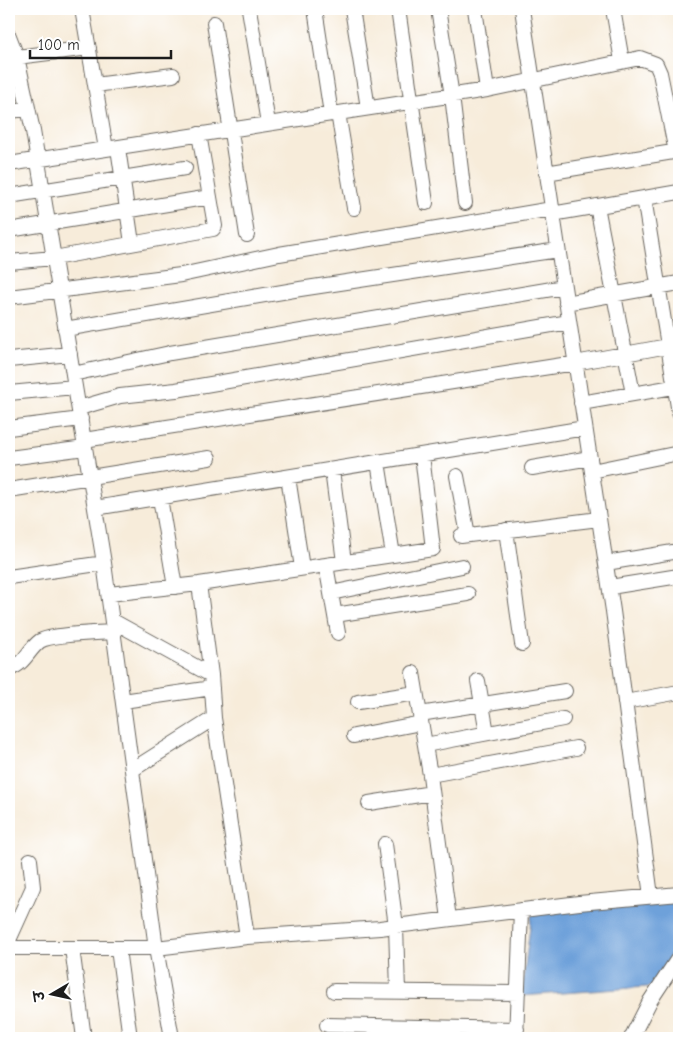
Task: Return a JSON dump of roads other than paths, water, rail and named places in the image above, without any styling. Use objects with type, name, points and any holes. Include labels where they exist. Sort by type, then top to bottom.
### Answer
[{"type":"street","points":[[82,9],[95,85],[122,180],[132,243]]},
{"type":"street","points":[[249,9],[268,123]]},
{"type":"street","points":[[315,9],[354,208]]},
{"type":"street","points":[[352,9],[368,108]]},
{"type":"street","points":[[398,9],[413,102],[426,203]]},
{"type":"street","points":[[438,9],[452,96],[465,203]]},
{"type":"street","points":[[475,9],[487,90]]},
{"type":"street","points":[[522,9],[610,587],[650,896]]},
{"type":"street","points":[[612,9],[622,61]]},
{"type":"street","points":[[214,23],[248,235]]},
{"type":"street","points":[[9,36],[28,109],[38,161],[58,290],[96,508],[156,948],[172,1038]]},
{"type":"street","points":[[13,57],[89,48]]},
{"type":"street","points":[[9,164],[452,96],[532,82],[640,58],[656,64],[660,73],[678,152],[546,173]]},
{"type":"street","points":[[95,85],[173,75]]},
{"type":"street","points":[[9,111],[28,109]]},
{"type":"street","points":[[9,262],[54,258],[213,229],[215,226],[199,134]]},
{"type":"street","points":[[9,196],[122,180],[184,168]]},
{"type":"street","points":[[9,230],[49,225],[210,197]]},
{"type":"street","points":[[9,297],[181,275],[279,254],[552,211],[644,198],[679,197]]},
{"type":"street","points":[[644,198],[659,287],[674,345],[679,413]]},
{"type":"street","points":[[597,206],[633,394]]},
{"type":"street","points":[[65,329],[300,289],[558,250]]},
{"type":"street","points":[[566,303],[679,283]]},
{"type":"street","points":[[9,393],[74,380],[170,353],[564,287]]},
{"type":"street","points":[[9,428],[80,414],[120,396],[176,390],[569,322]]},
{"type":"street","points":[[9,458],[674,345]]},
{"type":"street","points":[[9,360],[70,354]]},
{"type":"street","points":[[581,403],[678,387]]},
{"type":"street","points":[[96,508],[585,428]]},
{"type":"street","points":[[532,468],[591,464],[679,453]]},
{"type":"street","points":[[109,594],[199,584],[433,549],[422,455]]},
{"type":"street","points":[[9,490],[209,458]]},
{"type":"street","points":[[378,462],[393,555]]},
{"type":"street","points":[[332,470],[344,562]]},
{"type":"street","points":[[457,476],[464,535],[599,518]]},
{"type":"street","points":[[288,477],[302,568]]},
{"type":"street","points":[[160,498],[175,587]]},
{"type":"street","points":[[506,530],[522,644]]},
{"type":"street","points":[[606,563],[679,551]]},
{"type":"street","points":[[9,577],[104,563]]},
{"type":"street","points":[[326,565],[338,633]]},
{"type":"street","points":[[332,593],[462,566]]},
{"type":"street","points":[[610,587],[679,576]]},
{"type":"street","points":[[199,584],[212,682],[214,718],[247,937]]},
{"type":"street","points":[[335,615],[468,594]]},
{"type":"street","points":[[9,669],[20,665],[36,646],[46,638],[113,626],[212,682]]},
{"type":"street","points":[[413,674],[430,775],[449,919]]},
{"type":"street","points":[[478,681],[487,733]]},
{"type":"street","points":[[123,701],[212,682]]},
{"type":"street","points":[[354,736],[482,704],[565,691]]},
{"type":"street","points":[[625,702],[679,692]]},
{"type":"street","points":[[358,702],[416,693]]},
{"type":"street","points":[[132,770],[214,718]]},
{"type":"street","points":[[425,745],[563,719]]},
{"type":"street","points":[[430,775],[576,748]]},
{"type":"street","points":[[369,803],[432,793]]},
{"type":"street","points":[[385,844],[396,926],[398,992]]},
{"type":"street","points":[[9,940],[33,887],[30,860]]},
{"type":"street","points":[[9,948],[156,948],[247,937],[396,926],[521,910],[679,894]]},
{"type":"street","points":[[327,1025],[516,1033],[521,910]]},
{"type":"street","points":[[72,948],[84,1038]]},
{"type":"street","points":[[118,949],[130,1038]]},
{"type":"street","points":[[631,1038],[650,1001],[679,957]]},
{"type":"street","points":[[334,992],[518,993]]},
{"type":"water","points":[[678,900],[676,961],[660,986],[521,996],[532,912]]}]
